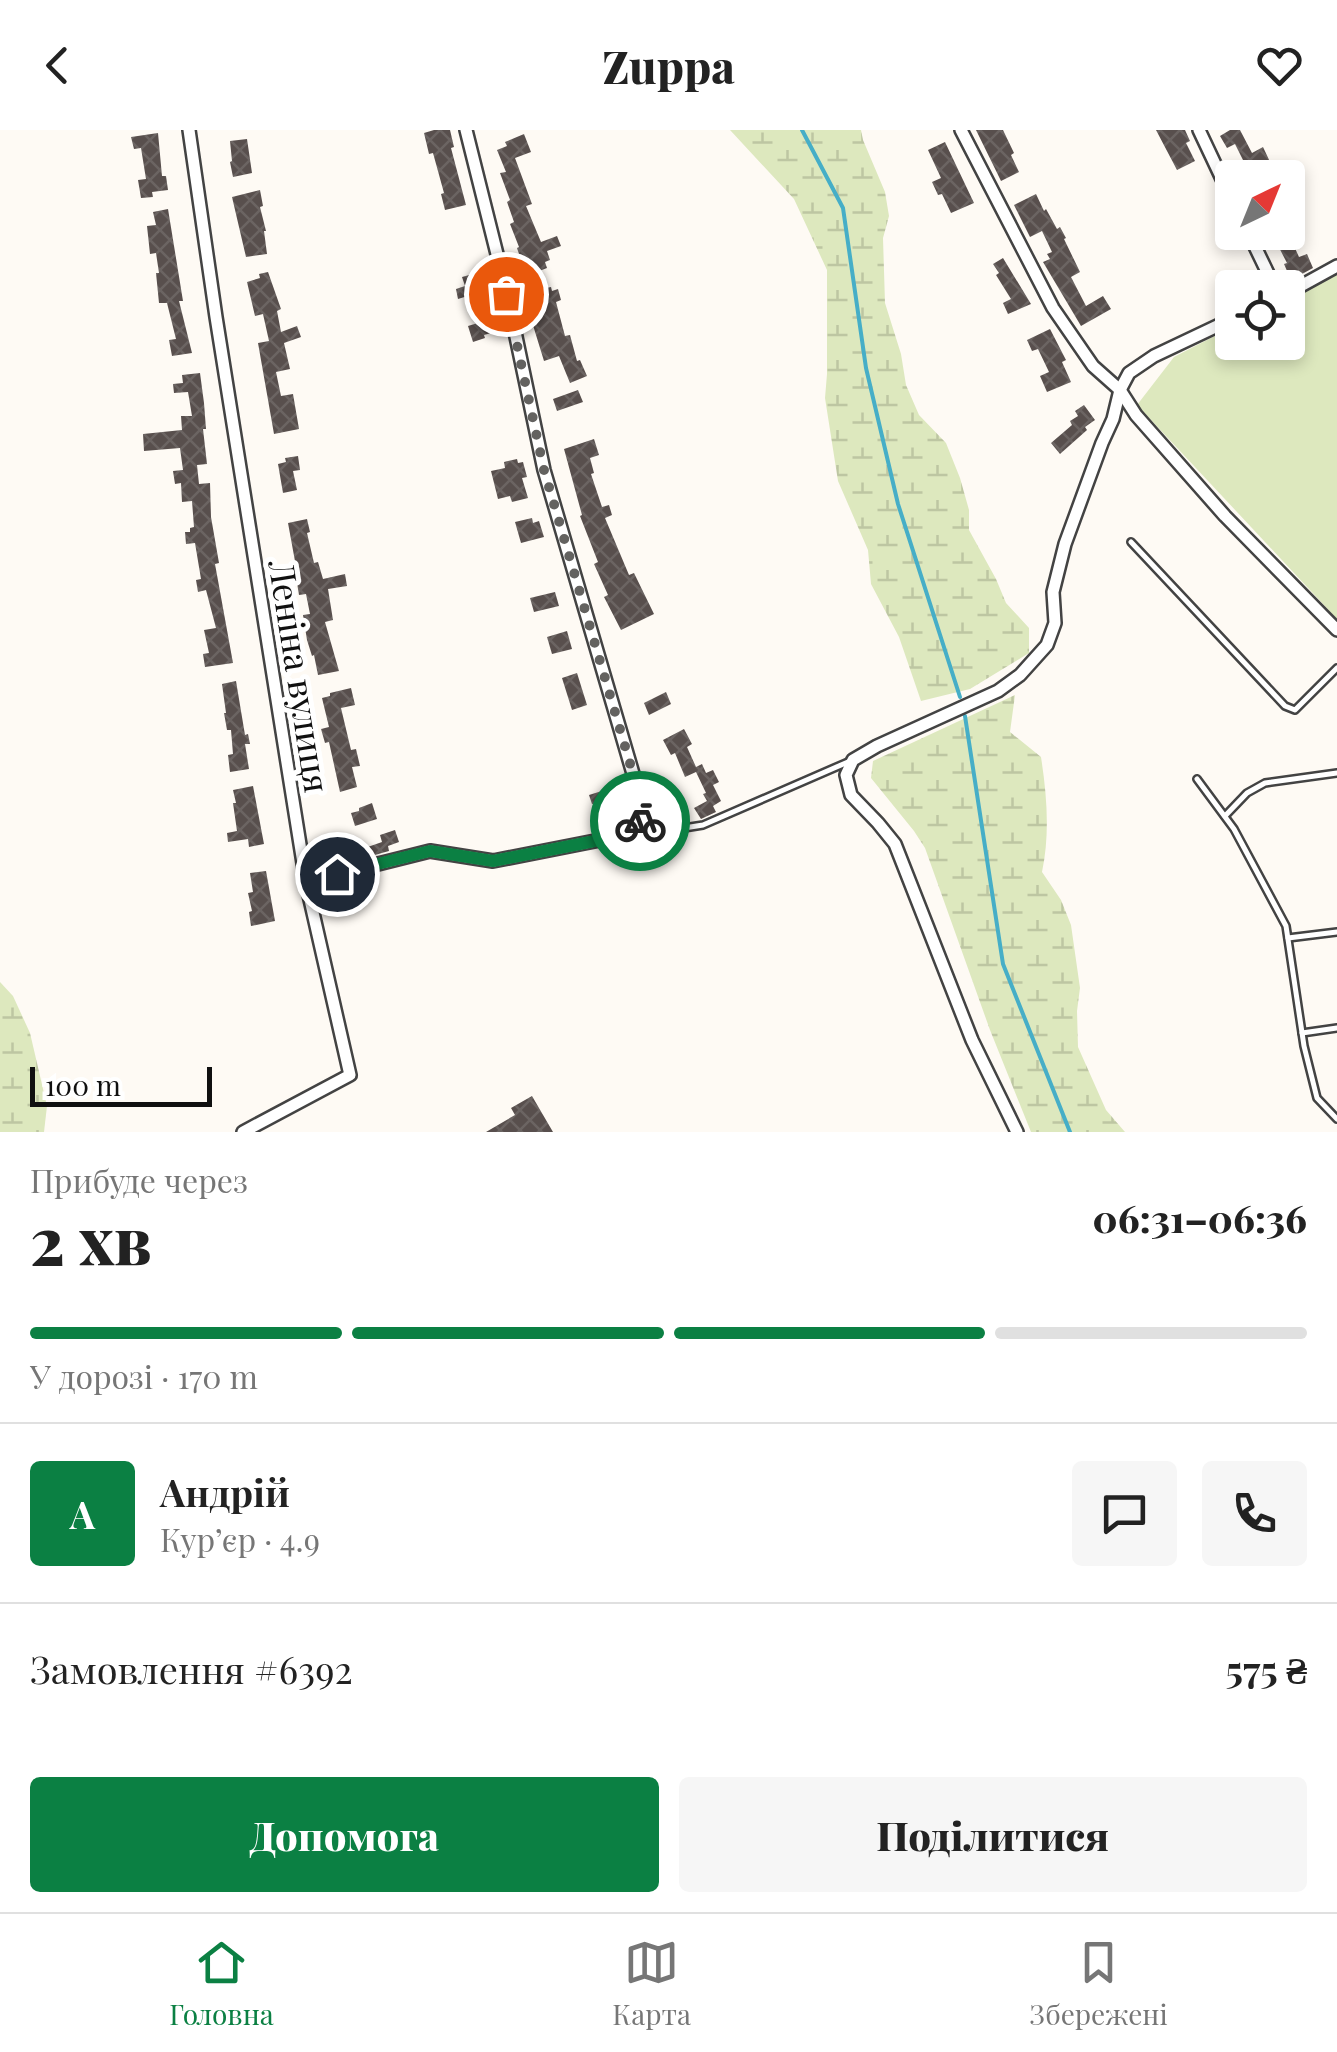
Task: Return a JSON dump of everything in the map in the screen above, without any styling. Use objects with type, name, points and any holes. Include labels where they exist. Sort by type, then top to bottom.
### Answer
[{"type":"street","name":"Леніна вулиця","points":[[189,130],[306,882],[350,1075],[243,1132]]},
{"type":"street","points":[[306,882],[430,851],[493,861],[600,840],[646,818],[544,470],[466,130]]},
{"type":"street","points":[[961,130],[1053,308],[1093,366],[1120,390],[1136,415],[1225,516],[1337,630]]},
{"type":"street","points":[[1199,130],[1215,164]]},
{"type":"street","points":[[1305,284],[1337,266]]},
{"type":"street","points":[[1017,1132],[972,1040],[895,844],[851,795],[846,776],[853,760],[877,746],[998,692],[1047,646],[1055,622],[1053,592],[1065,544],[1128,373],[1215,327]]},
{"type":"lane","points":[[1131,542],[1284,706],[1295,710],[1337,668]]},
{"type":"lane","points":[[646,818],[684,828],[703,825],[853,760]]},
{"type":"lane","points":[[1224,816],[1247,793],[1265,783],[1337,773]]},
{"type":"lane","points":[[1197,780],[1234,829],[1286,926],[1302,1033],[1317,1098],[1337,1119]]},
{"type":"lane","points":[[1288,938],[1337,932]]},
{"type":"lane","points":[[1302,1033],[1337,1028]]},
{"type":"green space","points":[[730,130],[861,130],[885,192],[889,216],[883,238],[885,303],[906,385],[919,415],[946,443],[969,510],[969,530],[1006,603],[1029,628],[1029,653],[970,689],[921,701],[899,637],[871,584],[868,550],[838,481],[825,398],[827,270],[794,199]]},
{"type":"green space","points":[[1337,272],[1337,619],[1137,405],[1174,357],[1215,336],[1215,360],[1305,360],[1305,289]]},
{"type":"green space","points":[[1015,695],[1010,732],[1041,757],[1047,815],[1042,872],[1061,900],[1071,925],[1080,988],[1078,1047],[1106,1110],[1125,1132],[1031,1132],[925,848],[871,778],[873,761]]},
{"type":"green space","points":[[0,982],[13,996],[30,1033],[47,1106],[44,1132],[0,1132]]},
{"type":"building","points":[[450,130],[466,205],[445,210],[441,194],[444,193],[424,133]]},
{"type":"building","points":[[976,130],[1003,130],[1019,172],[1001,181]]},
{"type":"building","points":[[1156,130],[1185,130],[1190,141],[1186,143],[1195,161],[1177,170]]},
{"type":"building","points":[[1240,130],[1252,153],[1263,147],[1269,160],[1243,160],[1235,144],[1227,148],[1220,136]]},
{"type":"building","points":[[158,133],[162,176],[166,176],[168,190],[141,198],[138,180],[146,179],[141,148],[134,149],[131,137]]},
{"type":"building","points":[[524,134],[531,152],[515,158],[532,204],[526,206],[541,242],[557,236],[561,246],[547,251],[547,268],[534,273],[528,258],[521,260],[517,248],[510,224],[514,222],[507,202],[510,200],[500,173],[506,172],[497,150]]},
{"type":"building","points":[[247,139],[252,173],[233,177],[230,141]]},
{"type":"building","points":[[945,142],[974,203],[951,213],[932,182],[941,178],[928,150]]},
{"type":"building","points":[[260,190],[267,254],[246,257],[232,197]]},
{"type":"building","points":[[1036,194],[1066,238],[1080,272],[1071,277],[1086,306],[1103,296],[1111,309],[1081,326],[1043,262],[1050,259],[1047,254],[1052,252],[1042,231],[1030,237],[1014,205]]},
{"type":"building","points":[[168,209],[183,301],[179,301],[192,353],[172,356],[169,340],[176,339],[167,303],[159,303],[156,253],[150,254],[147,226],[156,225],[153,212]]},
{"type":"building","points":[[1280,250],[1296,250],[1299,257],[1307,254],[1313,268],[1305,272],[1287,270]]},
{"type":"building","points":[[1003,258],[1031,304],[1008,314],[1003,303],[1011,299],[993,264]]},
{"type":"building","points":[[268,272],[281,309],[277,311],[281,332],[297,326],[301,337],[284,343],[290,369],[276,372],[281,396],[293,394],[299,429],[274,434],[258,343],[269,341],[263,314],[255,316],[247,282]]},
{"type":"building","points":[[483,275],[487,290],[458,299],[456,289],[465,286],[462,277]]},
{"type":"building","points":[[551,287],[552,291],[558,289],[561,300],[556,302],[565,336],[570,335],[577,361],[580,360],[587,376],[570,383],[559,356],[544,361],[532,322],[538,320],[531,297],[538,295],[536,290]]},
{"type":"building","points":[[494,318],[498,331],[473,342],[468,326]]},
{"type":"building","points":[[1050,329],[1066,360],[1062,362],[1071,382],[1047,392],[1040,376],[1049,372],[1038,349],[1032,351],[1027,340]]},
{"type":"building","points":[[200,373],[207,464],[197,465],[199,484],[210,483],[219,563],[215,564],[233,663],[205,667],[203,654],[209,653],[204,630],[216,628],[206,590],[198,592],[196,580],[201,579],[195,543],[186,544],[185,532],[194,527],[192,501],[182,502],[181,483],[175,484],[173,471],[183,470],[180,448],[144,451],[143,434],[182,430],[181,416],[192,416],[188,392],[174,393],[173,384],[183,383],[182,375]]},
{"type":"building","points":[[578,390],[583,402],[557,411],[553,399]]},
{"type":"building","points":[[1084,405],[1095,420],[1060,454],[1051,443],[1072,425],[1070,421],[1078,416],[1075,411]]},
{"type":"building","points":[[594,439],[599,455],[590,458],[594,473],[591,474],[602,507],[609,505],[612,515],[605,518],[629,575],[634,573],[654,614],[621,630],[604,597],[608,595],[594,564],[598,562],[580,516],[564,449]]},
{"type":"building","points":[[298,456],[300,470],[293,471],[297,490],[283,493],[278,464]]},
{"type":"building","points":[[517,459],[518,463],[523,462],[527,477],[522,478],[528,498],[512,502],[510,496],[498,499],[491,471],[505,468],[504,462]]},
{"type":"building","points":[[532,518],[533,523],[539,521],[544,537],[521,543],[515,522]]},
{"type":"building","points":[[307,519],[314,563],[318,562],[323,579],[345,574],[347,586],[328,589],[333,620],[325,622],[339,671],[318,675],[307,640],[303,615],[310,614],[306,594],[299,595],[288,523]]},
{"type":"building","points":[[555,592],[559,606],[534,612],[530,598]]},
{"type":"building","points":[[567,631],[572,649],[552,654],[547,637]]},
{"type":"building","points":[[577,673],[587,705],[572,710],[562,678]]},
{"type":"building","points":[[236,681],[250,744],[245,744],[249,769],[230,772],[231,730],[227,730],[222,684]]},
{"type":"building","points":[[351,688],[355,705],[341,708],[351,750],[356,749],[360,766],[352,767],[357,787],[340,792],[329,742],[325,743],[321,729],[329,727],[322,698]]},
{"type":"building","points":[[666,692],[671,704],[649,715],[644,703]]},
{"type":"building","points":[[684,729],[692,744],[687,747],[696,767],[702,764],[706,773],[713,770],[719,782],[713,785],[721,801],[713,806],[716,812],[701,819],[694,808],[707,801],[696,772],[685,777],[675,753],[671,755],[663,740]]},
{"type":"building","points":[[621,785],[626,799],[617,802],[623,818],[606,827],[598,803],[592,804],[589,795]]},
{"type":"building","points":[[253,786],[264,844],[249,847],[248,839],[228,842],[227,833],[237,831],[233,790]]},
{"type":"building","points":[[372,803],[377,819],[355,826],[351,813]]},
{"type":"building","points":[[395,830],[399,842],[388,846],[389,851],[364,858],[362,849],[382,842],[380,835]]},
{"type":"building","points":[[266,871],[275,921],[251,926],[250,873]]},
{"type":"building","points":[[532,1096],[553,1132],[486,1132],[515,1115],[511,1108]]},
{"type":"waterway","points":[[802,130],[843,208],[866,368],[898,504],[960,697]]},
{"type":"waterway","points":[[965,716],[1003,964],[1070,1132]]},
{"type":"way so far","points":[[506,294],[544,470],[646,818],[640,821]]},
{"type":"route","points":[[337,874],[430,851],[493,861],[600,840],[640,821]]}]
